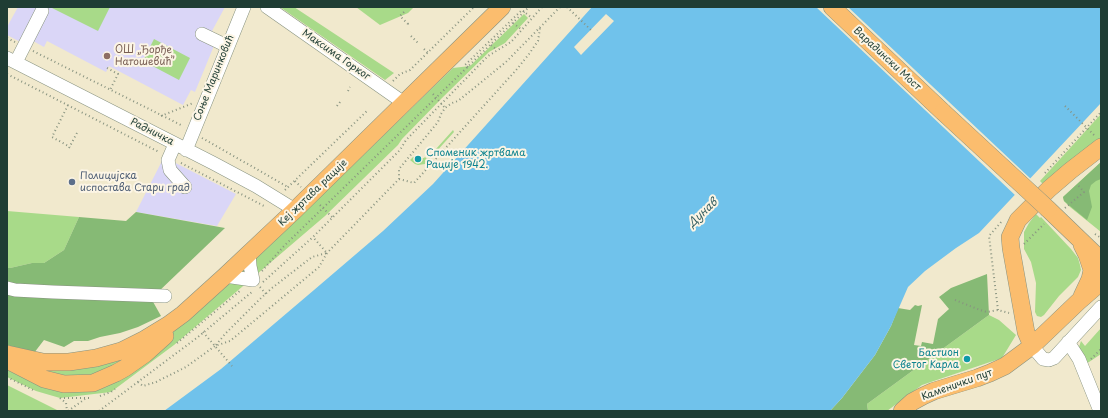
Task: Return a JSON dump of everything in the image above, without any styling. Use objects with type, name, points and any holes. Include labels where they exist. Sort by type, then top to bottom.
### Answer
[{"type":"main road","name":"Варадински Мост","points":[[832,7],[1053,213],[1101,260]]},
{"type":"main road","name":"Кеј жртава рације","points":[[7,354],[43,362],[84,360],[121,351],[157,332],[183,314],[226,276],[404,103],[508,17]]},
{"type":"main road","points":[[1032,346],[1026,332],[1010,237],[1018,220],[1098,144]]},
{"type":"main road","points":[[1079,238],[1101,246]]},
{"type":"main road","points":[[1078,302],[1090,279],[1092,270],[1079,238]]},
{"type":"main road","name":"Каменички пут","points":[[902,411],[912,402],[934,391],[990,374],[1005,366],[1032,346],[1101,282]]},
{"type":"main road","points":[[7,360],[44,379],[64,384],[93,383],[116,374],[145,354],[165,336],[183,314]]},
{"type":"street","name":"Соње Маринковић","points":[[169,157],[180,147],[244,7]]},
{"type":"street","name":"Максима Горког","points":[[267,7],[404,103]]},
{"type":"street","points":[[11,60],[24,47],[42,11]]},
{"type":"street","points":[[202,34],[227,46]]},
{"type":"street","name":"Радничка","points":[[11,60],[256,186],[295,210]]},
{"type":"street","points":[[169,157],[168,160],[170,170],[185,187]]},
{"type":"street","points":[[249,254],[250,266],[255,286]]},
{"type":"street","points":[[226,276],[255,286]]},
{"type":"street","points":[[7,288],[47,292],[165,296]]},
{"type":"street","points":[[1032,346],[1043,359],[1048,360],[1054,358],[1101,307]]},
{"type":"street","points":[[1068,342],[1078,360],[1100,411]]},
{"type":"path","points":[[391,83],[400,74],[410,70],[474,7]]},
{"type":"path","points":[[174,345],[255,286],[284,246],[468,67],[489,44],[508,17],[524,12],[529,7]]},
{"type":"path","points":[[99,411],[203,332],[313,237],[400,150],[406,140],[440,104],[488,56],[511,42],[542,7]]},
{"type":"path","points":[[400,179],[398,169],[438,122],[445,108],[458,101],[506,62],[560,7]]},
{"type":"path","points":[[567,8],[591,30]]},
{"type":"path","points":[[404,12],[400,16],[408,24],[406,26]]},
{"type":"path","points":[[524,12],[532,18]]},
{"type":"path","points":[[508,17],[522,31]]},
{"type":"path","points":[[400,179],[414,183],[518,69],[538,40],[540,27]]},
{"type":"path","points":[[411,36],[418,43]]},
{"type":"path","points":[[7,38],[183,126]]},
{"type":"path","points":[[489,44],[496,50]]},
{"type":"path","points":[[424,49],[428,53]]},
{"type":"path","points":[[108,68],[118,74],[110,90]]},
{"type":"path","points":[[7,74],[262,205]]},
{"type":"path","points":[[348,91],[350,87]]},
{"type":"path","points":[[430,91],[445,108]]},
{"type":"path","points":[[337,106],[340,102]]},
{"type":"path","points":[[161,116],[192,103]]},
{"type":"path","points":[[68,105],[52,137],[69,148],[78,131]]},
{"type":"path","points":[[1065,106],[1097,137],[1098,144]]},
{"type":"path","points":[[201,137],[288,187],[368,110]]},
{"type":"path","points":[[138,382],[143,386],[156,382],[186,367],[216,346],[230,341],[319,267],[327,253],[400,179]]},
{"type":"path","points":[[295,181],[303,188]]},
{"type":"path","points":[[1028,240],[1053,213],[1084,192],[1077,184]]},
{"type":"path","points":[[317,202],[332,217]]},
{"type":"path","points":[[313,237],[327,253]]},
{"type":"path","points":[[216,346],[225,334],[272,288],[312,257],[327,253]]},
{"type":"path","points":[[955,300],[987,312],[998,310]]},
{"type":"path","points":[[203,332],[232,366]]},
{"type":"path","points":[[111,392],[116,388]]},
{"type":"path","points":[[60,398],[66,403],[68,411],[86,398]]},
{"type":"shaded area","points":[[18,7],[225,7],[212,31],[218,36],[195,92],[191,90],[183,105],[109,66],[106,72],[47,41],[44,47],[33,41],[30,47],[7,35],[7,27]]},
{"type":"shaded area","points":[[164,157],[236,194],[217,226],[136,212]]},
{"type":"green space","points":[[50,7],[110,7],[98,31]]},
{"type":"green space","points":[[280,7],[294,7],[394,73],[385,80]]},
{"type":"green space","points":[[356,7],[414,7],[408,13],[380,25]]},
{"type":"green space","points":[[524,14],[528,18],[505,43],[489,52],[442,98],[398,145],[325,216],[174,345],[111,392],[60,398],[36,391],[7,377],[7,360],[44,379],[105,377],[318,199],[453,68],[470,66]]},
{"type":"green space","points":[[154,39],[190,58],[179,80],[143,61]]},
{"type":"green space","points":[[1101,114],[1101,141],[1047,188],[1040,181]]},
{"type":"green space","points":[[453,130],[454,132],[425,164],[418,165],[410,160],[413,157],[425,157],[427,159]]},
{"type":"green space","points":[[1101,162],[1101,232],[1070,207],[1064,201],[1063,197]]},
{"type":"green space","points":[[1101,162],[1101,179],[1091,185],[1089,191],[1092,207],[1087,220],[1064,201],[1063,197]]},
{"type":"green space","points":[[7,211],[79,217],[64,250],[44,263],[32,263],[7,268]]},
{"type":"green space","points":[[136,212],[225,228],[156,294],[152,300],[161,316],[138,327],[120,333],[88,341],[74,341],[64,347],[44,340],[34,353],[7,345],[7,268],[32,263],[44,263],[64,250],[79,217],[126,221]]},
{"type":"green space","points":[[1036,214],[1040,218],[1041,217],[1071,249],[1078,258],[1081,270],[1078,277],[1041,317],[1037,316],[1035,312],[1036,283],[1031,262],[1024,249],[1024,232]]},
{"type":"green space","points":[[987,274],[989,315],[867,404],[868,411],[830,411],[842,398],[875,355],[891,326],[898,308],[910,310],[915,305],[922,305],[914,345],[921,346],[922,342],[933,344],[938,319],[949,309],[939,297],[951,288]]},
{"type":"green space","points":[[989,315],[999,320],[1016,335],[1002,358],[922,385],[887,411],[868,411],[867,404]]},
{"type":"green space","points":[[1101,328],[1101,354],[1086,364],[1079,347],[1081,341],[1085,346]]},
{"type":"green space","points":[[148,340],[120,365],[88,376],[60,377],[13,358],[44,364]]},
{"type":"green space","points":[[7,385],[59,411],[7,411]]},
{"type":"water","name":"Дунав","points":[[592,7],[1101,7],[1101,103],[979,233],[925,271],[908,287],[891,326],[875,355],[842,398],[830,411],[164,411],[221,369],[383,231],[433,184]]},
{"type":"pier","points":[[816,7],[848,7],[1032,180],[1016,196]]},
{"type":"pier","points":[[606,14],[614,21],[581,55],[574,47]]},
{"type":"place","name":"ОШ „Ђорђе Натошевић”","points":[[107,56]]},
{"type":"place","name":"Споменик жртвама Рације 1942.","points":[[418,159]]},
{"type":"place","name":"Полицијска испостава Стари град","points":[[72,182]]},
{"type":"place","name":"Бастион Светог Карла","points":[[967,359]]}]
